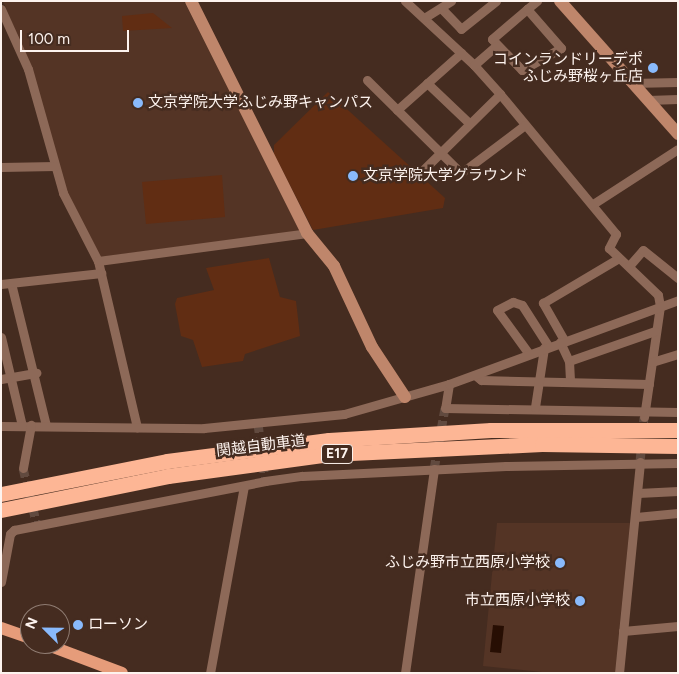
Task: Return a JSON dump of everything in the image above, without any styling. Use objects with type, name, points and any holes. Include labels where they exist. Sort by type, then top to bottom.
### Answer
[{"type":"highway","name":"関越自動車道","points":[[1,494],[167,461],[329,440],[491,430],[678,430]]},
{"type":"highway","name":"関越自動車道","points":[[1,510],[168,476],[330,454],[542,444],[678,446]]},
{"type":"main road","points":[[1,628],[20,635]]},
{"type":"main road","points":[[70,653],[122,673]]},
{"type":"street","points":[[191,1],[307,233],[334,266],[372,347],[405,397]]},
{"type":"street","points":[[405,1],[474,65],[500,94],[616,234],[609,248],[658,295],[660,306],[644,413]]},
{"type":"street","points":[[424,18],[451,1]]},
{"type":"street","points":[[441,8],[461,29],[496,1]]},
{"type":"street","points":[[527,9],[561,48],[522,70],[506,51],[496,46],[492,39],[536,1]]},
{"type":"street","points":[[560,1],[678,134]]},
{"type":"street","points":[[1,9],[28,69],[63,192],[98,262],[137,427]]},
{"type":"street","points":[[474,65],[496,46]]},
{"type":"street","points":[[397,110],[461,53]]},
{"type":"street","points":[[367,80],[461,174],[525,125]]},
{"type":"street","points":[[631,83],[678,82]]},
{"type":"street","points":[[427,83],[469,123]]},
{"type":"street","points":[[424,169],[438,152],[500,94]]},
{"type":"street","points":[[647,100],[678,99]]},
{"type":"street","points":[[593,204],[678,149]]},
{"type":"street","points":[[1,167],[55,166]]},
{"type":"street","points":[[98,262],[307,233]]},
{"type":"street","points":[[629,266],[643,250],[678,278]]},
{"type":"street","points":[[570,382],[569,361],[562,341],[543,302],[619,258]]},
{"type":"street","points":[[1,284],[100,273]]},
{"type":"street","points":[[11,283],[36,373],[46,426]]},
{"type":"street","points":[[1,426],[204,428],[344,414],[449,384],[678,300]]},
{"type":"street","points":[[529,354],[497,310],[513,302],[522,305],[546,348],[535,407]]},
{"type":"street","points":[[569,361],[655,331]]},
{"type":"street","points":[[1,337],[26,426],[23,468]]},
{"type":"street","points":[[652,362],[678,354]]},
{"type":"street","points":[[1,380],[36,373]]},
{"type":"street","points":[[475,375],[481,380],[648,384]]},
{"type":"street","points":[[449,384],[445,408],[535,407],[644,413],[678,412]]},
{"type":"street","points":[[619,673],[640,462]]},
{"type":"street","points":[[1,582],[10,534],[14,530],[244,486],[302,476],[434,469],[640,462],[678,463]]},
{"type":"street","points":[[405,673],[434,469]]},
{"type":"street","points":[[210,673],[244,486]]},
{"type":"street","points":[[638,493],[678,491]]},
{"type":"street","points":[[636,517],[678,513]]},
{"type":"street","points":[[623,631],[678,626]]},
{"type":"shaded area","name":"文京学院大学ふじみ野キャンパス","points":[[3,1],[184,1],[301,231],[99,257],[66,191],[30,66]]},
{"type":"shaded area","points":[[153,13],[172,28],[123,31],[122,16]]},
{"type":"shaded area","name":"文京学院大学グラウンド","points":[[328,92],[445,198],[443,208],[313,230],[274,154],[274,145]]},
{"type":"shaded area","points":[[222,175],[225,217],[146,224],[142,182]]},
{"type":"shaded area","points":[[269,258],[280,297],[296,301],[300,336],[245,354],[243,361],[202,367],[193,340],[181,336],[175,304],[177,298],[214,290],[206,268]]},
{"type":"shaded area","name":"ふじみ野市立西原小学校","points":[[497,523],[630,523],[615,673],[552,673],[483,666]]},
{"type":"shaded area","points":[[493,625],[504,626],[501,653],[490,652]]},
{"type":"tunnel","points":[[434,469],[445,408]]},
{"type":"tunnel","points":[[640,462],[644,417]]},
{"type":"tunnel","points":[[258,423],[265,481]]},
{"type":"tunnel","points":[[23,468],[37,525]]},
{"type":"place","name":"コインランドリーデポ ふじみ野桜ヶ丘店","points":[[653,68]]},
{"type":"place","name":"文京学院大学ふじみ野キャンパス","points":[[138,103]]},
{"type":"place","name":"文京学院大学グラウンド","points":[[353,176]]},
{"type":"place","name":"ふじみ野市立西原小学校","points":[[560,563]]},
{"type":"place","name":"市立西原小学校","points":[[580,601]]},
{"type":"place","name":"ローソン","points":[[78,625]]}]
